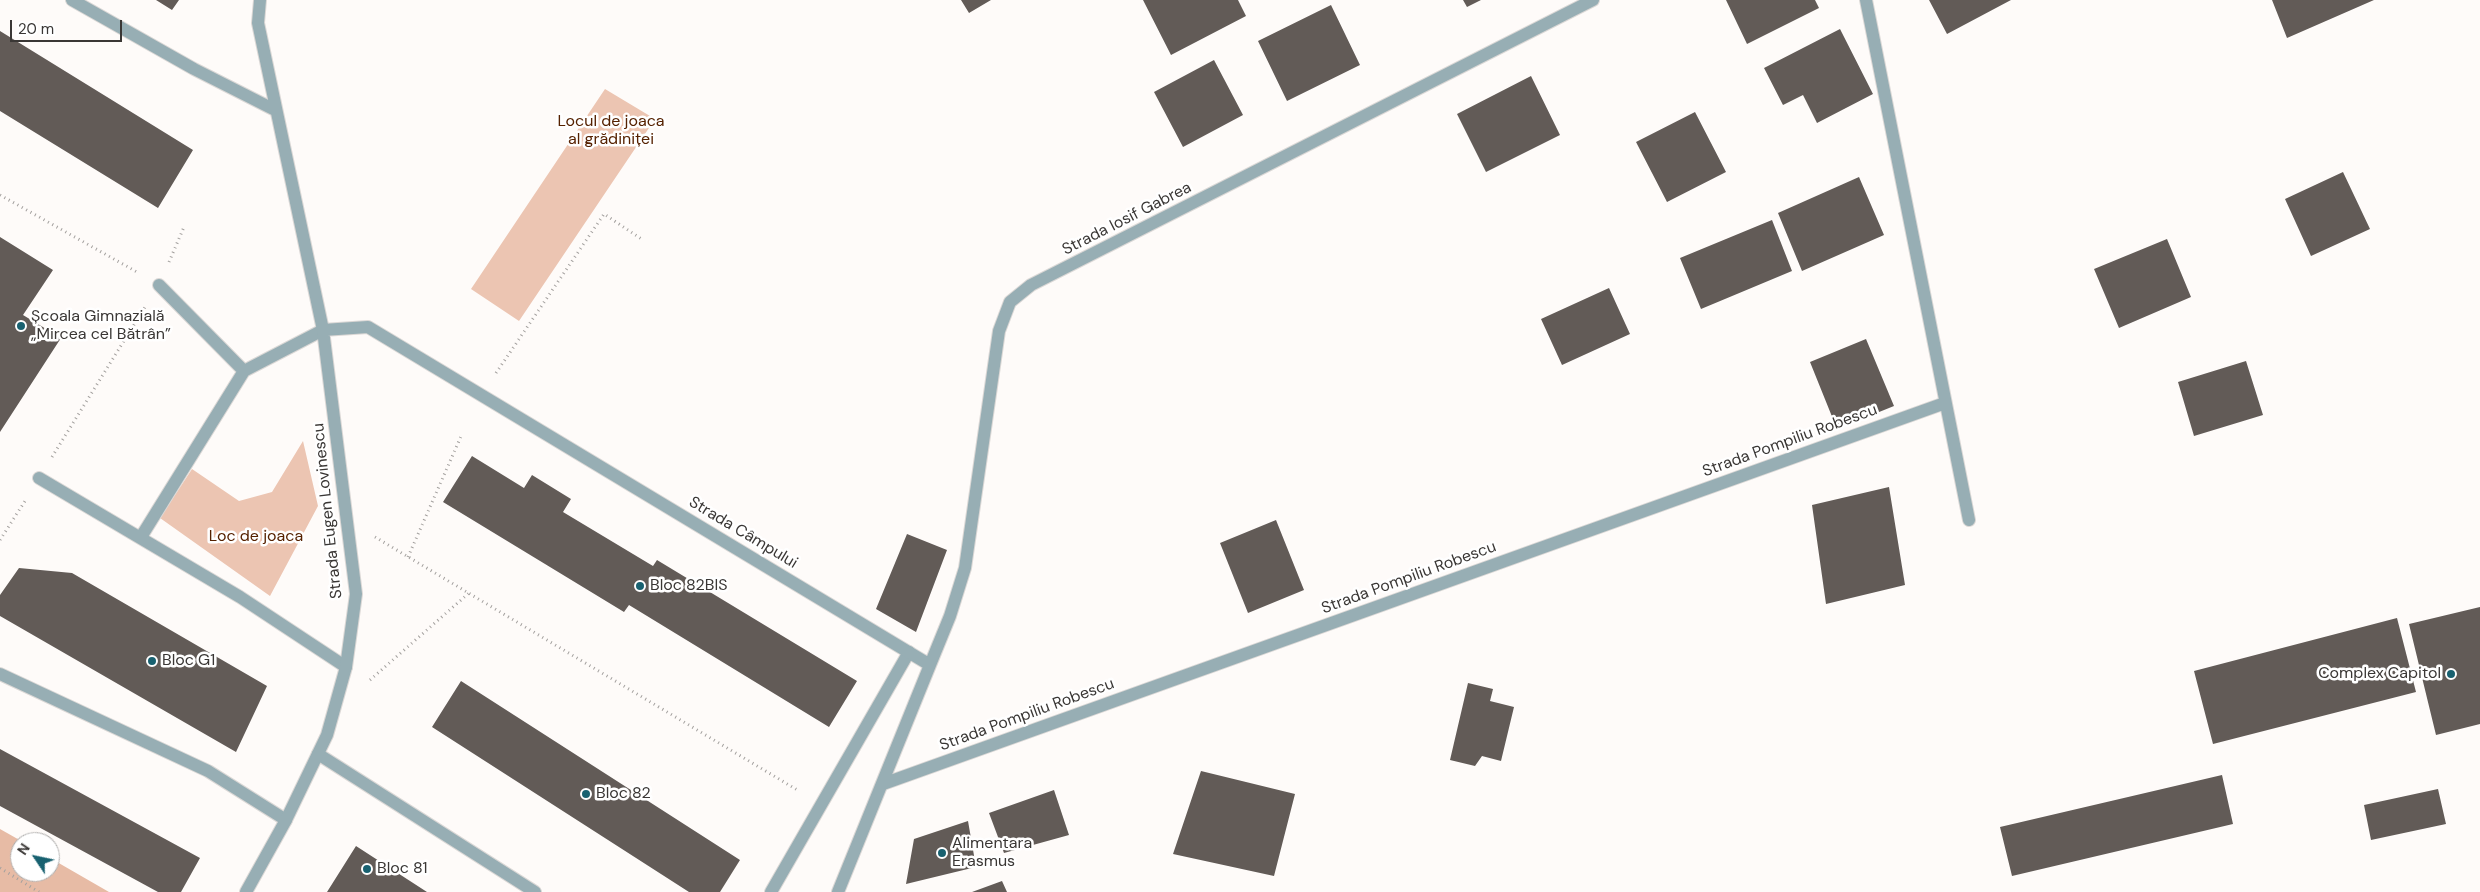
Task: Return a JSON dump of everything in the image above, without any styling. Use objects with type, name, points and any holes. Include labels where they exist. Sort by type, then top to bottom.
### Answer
[{"type":"street","points":[[72,0],[194,69],[275,110]]},
{"type":"street","name":"Strada Eugen Lovinescu","points":[[246,892],[286,820],[318,754],[335,711],[346,668],[356,594],[323,330],[258,23],[260,0]]},
{"type":"street","name":"Strada Iosif Gabrea","points":[[930,664],[950,616],[965,568],[999,331],[1010,302],[1032,285],[1593,0]]},
{"type":"street","points":[[1866,0],[1969,520]]},
{"type":"street","points":[[159,285],[244,371]]},
{"type":"street","name":"Strada Câmpului","points":[[323,330],[368,327],[930,664]]},
{"type":"street","points":[[141,537],[244,371],[323,330]]},
{"type":"street","name":"Strada Pompiliu Robescu","points":[[883,784],[1945,402]]},
{"type":"street","points":[[39,478],[240,597],[346,668]]},
{"type":"street","points":[[771,892],[908,652]]},
{"type":"street","points":[[838,892],[930,664]]},
{"type":"street","points":[[0,674],[208,771],[286,820]]},
{"type":"street","points":[[318,754],[535,892]]},
{"type":"path","points":[[0,196],[159,285]]},
{"type":"path","points":[[492,380],[604,214],[643,240]]},
{"type":"path","points":[[0,540],[159,285],[184,227]]},
{"type":"path","points":[[408,557],[462,434]]},
{"type":"path","points":[[347,521],[822,804]]},
{"type":"path","points":[[335,711],[469,593]]},
{"type":"path","points":[[0,868],[39,892]]},
{"type":"green space","name":"Locul de joaca al grădiniței","points":[[605,89],[655,119],[519,321],[471,289]]},
{"type":"green space","name":"Loc de joaca","points":[[303,441],[318,506],[270,596],[160,518],[192,469],[239,501],[272,492]]},
{"type":"shaded area","points":[[0,829],[10,835],[10,882],[60,882],[60,864],[109,892],[0,892]]},
{"type":"building","points":[[156,0],[179,0],[172,10]]},
{"type":"building","points":[[961,0],[991,0],[969,13]]},
{"type":"building","points":[[1143,0],[1238,0],[1246,16],[1171,55]]},
{"type":"building","points":[[1463,0],[1481,0],[1467,7]]},
{"type":"building","points":[[1726,0],[1815,0],[1819,8],[1747,44]]},
{"type":"building","points":[[1929,0],[2011,0],[1947,34]]},
{"type":"building","points":[[2272,0],[2374,0],[2287,38]]},
{"type":"building","points":[[1331,5],[1360,65],[1287,101],[1258,41]]},
{"type":"building","points":[[1840,29],[1873,94],[1817,123],[1803,95],[1783,105],[1764,68]]},
{"type":"building","points":[[0,31],[193,150],[158,208],[0,111]]},
{"type":"building","points":[[1214,60],[1243,115],[1183,147],[1154,92]]},
{"type":"building","points":[[1531,76],[1560,135],[1486,172],[1457,114]]},
{"type":"building","points":[[1695,112],[1726,172],[1667,202],[1636,142]]},
{"type":"building","points":[[2343,172],[2370,229],[2311,256],[2285,199]]},
{"type":"building","points":[[1859,177],[1884,235],[1802,271],[1778,213]]},
{"type":"building","points":[[1772,220],[1792,271],[1701,309],[1680,258]]},
{"type":"building","name":"Școala Gimnazială „Mircea cel Bătrân”","points":[[0,237],[53,270],[23,315],[61,338],[0,432]]},
{"type":"building","points":[[2167,239],[2191,297],[2119,328],[2094,269]]},
{"type":"building","points":[[1609,288],[1630,334],[1562,365],[1541,319]]},
{"type":"building","points":[[1866,339],[1894,406],[1837,429],[1810,362]]},
{"type":"building","points":[[2246,361],[2263,415],[2194,436],[2178,382]]},
{"type":"building","name":"Bloc 82BIS","points":[[472,456],[524,488],[532,475],[571,499],[563,512],[653,566],[657,560],[857,681],[829,727],[629,605],[624,612],[443,502]]},
{"type":"building","points":[[1889,487],[1905,585],[1826,604],[1812,505]]},
{"type":"building","points":[[1276,520],[1304,590],[1248,613],[1220,543]]},
{"type":"building","points":[[907,534],[947,550],[916,632],[876,609]]},
{"type":"building","name":"Bloc G1","points":[[19,568],[72,573],[267,686],[236,752],[0,616],[0,595]]},
{"type":"building","name":"Complex Capitol","points":[[2480,607],[2480,724],[2436,735],[2409,624]]},
{"type":"building","points":[[2397,618],[2416,692],[2213,744],[2194,671]]},
{"type":"building","name":"Bloc 82","points":[[461,681],[740,860],[720,892],[689,892],[432,727]]},
{"type":"building","points":[[1468,683],[1493,689],[1490,701],[1514,707],[1501,761],[1482,756],[1475,766],[1450,760]]},
{"type":"building","points":[[0,749],[200,858],[181,892],[158,892],[60,839],[60,832],[48,832],[0,806]]},
{"type":"building","points":[[1201,771],[1295,794],[1274,876],[1173,854]]},
{"type":"building","points":[[2222,775],[2233,824],[2012,876],[2000,827]]},
{"type":"building","points":[[2438,789],[2446,824],[2371,840],[2364,805]]},
{"type":"building","points":[[1054,790],[1069,835],[1004,853],[989,813]]},
{"type":"building","name":"Alimentara Erasmus","points":[[968,821],[976,867],[906,884],[914,839]]},
{"type":"building","name":"Bloc 81","points":[[356,846],[427,892],[327,892]]},
{"type":"building","points":[[1002,881],[1007,892],[972,892]]},
{"type":"place","name":"Școala Gimnazială „Mircea cel Bătrân”","points":[[21,326]]},
{"type":"place","name":"Bloc 82BIS","points":[[640,586]]},
{"type":"place","name":"Bloc G1","points":[[152,661]]},
{"type":"place","name":"Complex Capitol","points":[[2451,674]]},
{"type":"place","name":"Bloc 82","points":[[586,794]]},
{"type":"place","name":"Alimentara Erasmus","points":[[942,853]]},
{"type":"place","name":"Bloc 81","points":[[367,869]]}]
